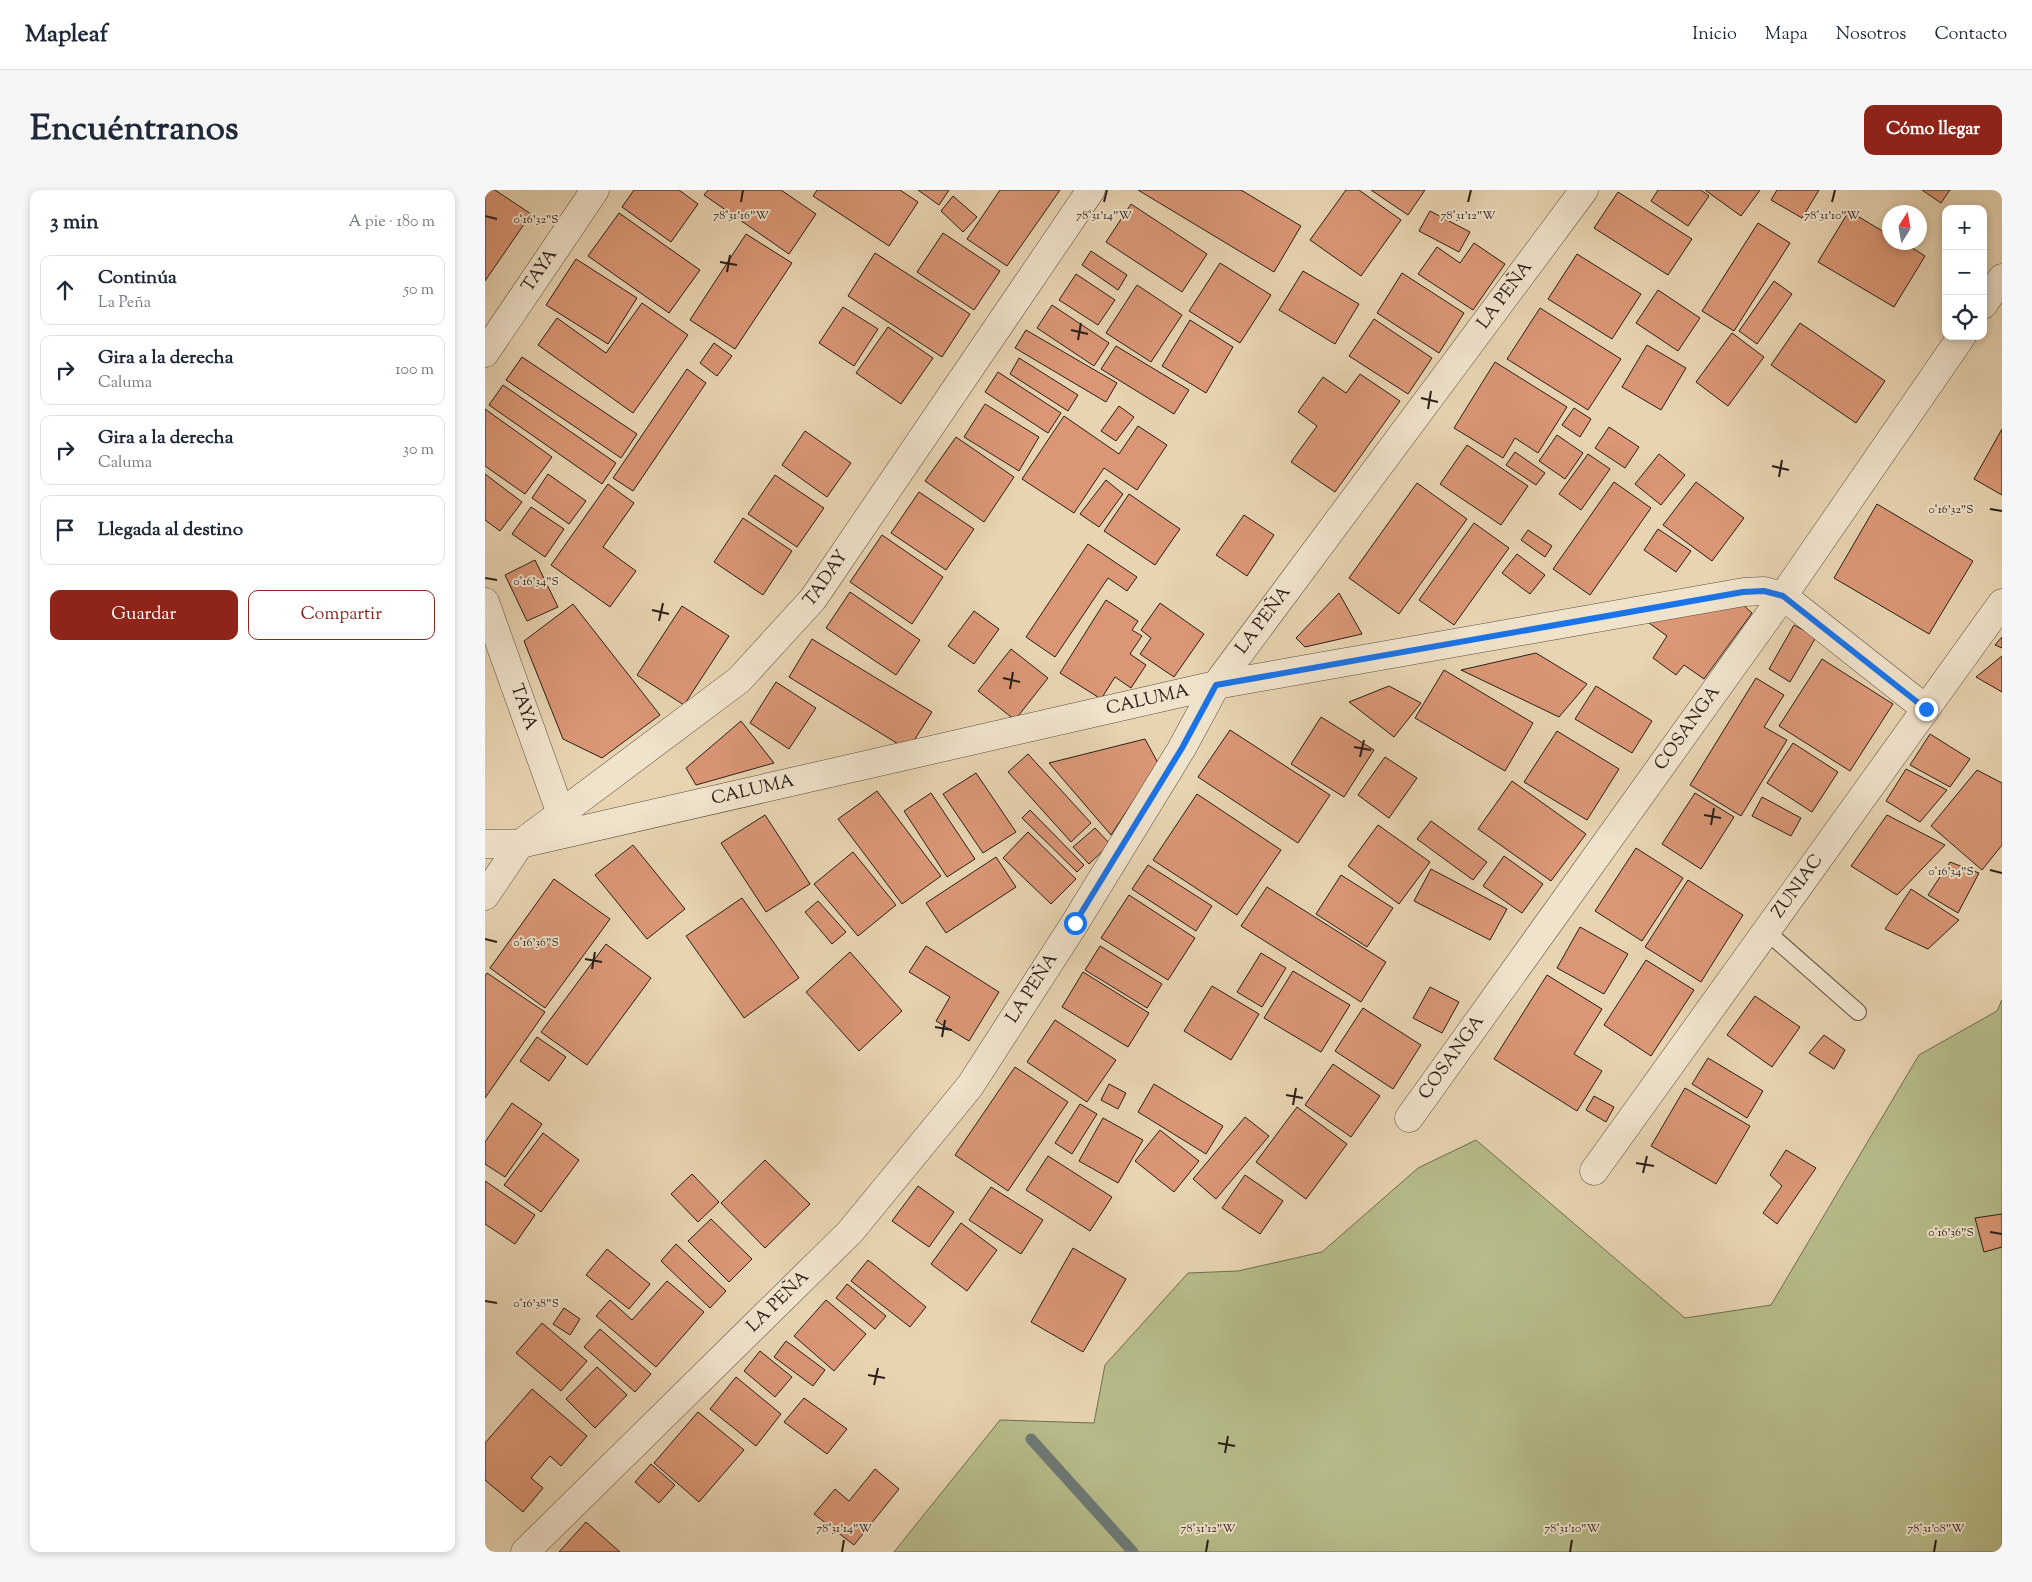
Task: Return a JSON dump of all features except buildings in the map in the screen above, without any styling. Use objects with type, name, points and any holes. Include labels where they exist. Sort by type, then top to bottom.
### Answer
[{"type":"street","name":"TAYA","points":[[485,354],[595,190]]},
{"type":"street","name":"TADAY","points":[[485,896],[520,844],[739,680],[813,599],[1091,190]]},
{"type":"street","name":"LA PEÑA","points":[[525,1552],[850,1232],[970,1086],[1075,923],[1182,748],[1216,685],[1584,190]]},
{"type":"street","points":[[1987,299],[2002,278]]},
{"type":"street","name":"COSANGA","points":[[1409,1118],[1783,596],[1959,340]]},
{"type":"street","name":"CALUMA","points":[[485,844],[520,844],[1216,685],[1743,592],[1764,591],[1783,596],[1926,709]]},
{"type":"street","name":"TAYA","points":[[485,602],[561,814]]},
{"type":"street","name":"ZUNIAC","points":[[1594,1171],[2002,603]]},
{"type":"lane","points":[[1766,932],[1858,1012]]},
{"type":"green space","points":[[2002,1000],[2002,1552],[894,1552],[1000,1420],[1094,1423],[1105,1365],[1188,1273],[1238,1271],[1322,1252],[1418,1168],[1476,1140],[1685,1318],[1771,1305],[1919,1055],[1997,1011]]},
{"type":"waterway","points":[[1031,1439],[1133,1552]]},
{"type":"route","points":[[1075,923],[1182,748],[1216,685],[1743,592],[1764,591],[1783,596],[1926,709]]}]
